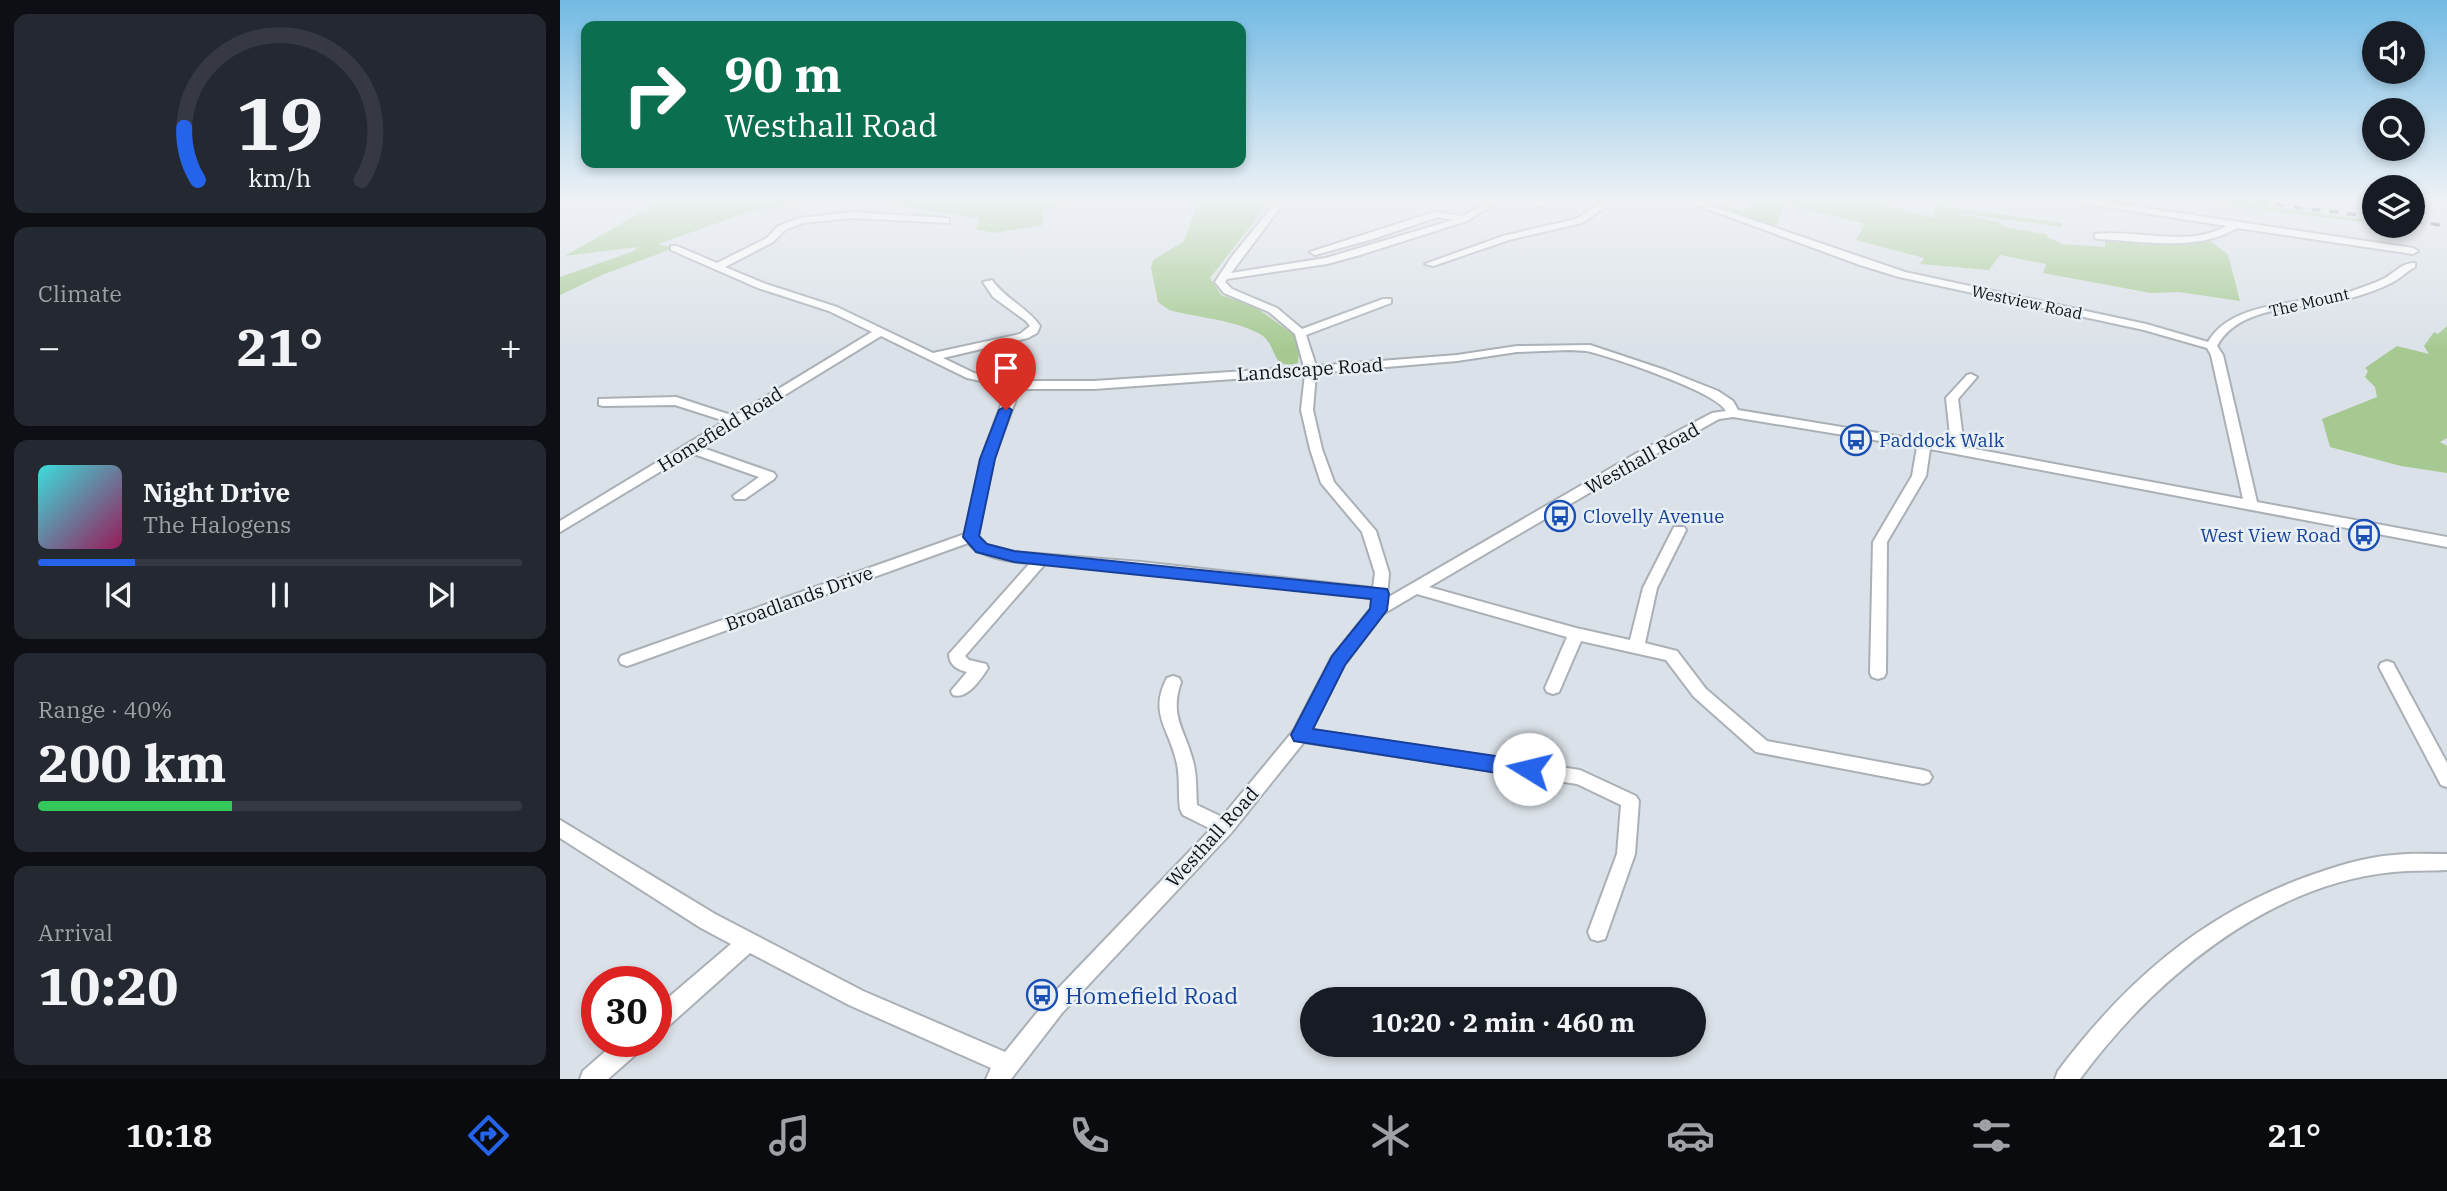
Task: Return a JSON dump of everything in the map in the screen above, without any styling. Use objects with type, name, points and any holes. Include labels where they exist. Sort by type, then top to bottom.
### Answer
[{"type":"street","name":"Landscape Road","points":[[679,250],[762,286],[833,309],[971,376],[1015,385],[1094,385],[1431,360],[1517,349],[1590,348],[1624,357],[1714,394],[1729,404],[1732,413]]},
{"type":"street","points":[[718,267],[750,250]]},
{"type":"street","points":[[1242,250],[1220,282],[1228,291],[1260,302],[1300,333],[1311,370],[1307,410],[1316,449],[1328,483],[1369,531],[1382,573],[1378,610]]},
{"type":"street","points":[[1315,252],[1321,250]]},
{"type":"street","points":[[1222,276],[1327,261],[1362,250]]},
{"type":"street","points":[[1430,264],[1470,250]]},
{"type":"street","name":"Westview Road","points":[[1826,250],[1903,275],[2165,331],[2211,346]]},
{"type":"street","points":[[2409,250],[2413,251]]},
{"type":"street","name":"The Mount","points":[[2211,346],[2213,339],[2235,321],[2297,303],[2324,301],[2390,281],[2399,270],[2412,265]]},
{"type":"street","points":[[932,357],[1024,337],[1033,331],[1035,326],[1030,319],[997,295],[989,282]]},
{"type":"street","points":[[1300,333],[1387,301]]},
{"type":"street","name":"Homefield Road","points":[[560,527],[880,332]]},
{"type":"street","points":[[2211,346],[2217,355],[2250,507]]},
{"type":"street","points":[[1958,450],[1952,398],[1971,377]]},
{"type":"street","points":[[1015,385],[987,459],[971,537],[981,548],[1014,557],[1381,594]]},
{"type":"street","points":[[603,402],[676,401],[735,420]]},
{"type":"street","name":"Westhall Road","points":[[1002,1072],[1055,1006],[1225,827],[1300,735],[1338,661],[1378,610],[1642,456],[1716,416],[1732,413],[1924,444],[2447,542]]},
{"type":"street","points":[[1878,673],[1880,542],[1919,476],[1924,444]]},
{"type":"street","points":[[690,448],[769,476],[740,496]]},
{"type":"street","points":[[1636,647],[1650,588],[1679,530]]},
{"type":"street","name":"Broadlands Drive","points":[[628,660],[971,537]]},
{"type":"street","points":[[959,691],[980,668],[964,665],[957,659],[957,654],[1042,559]]},
{"type":"street","points":[[1416,589],[1576,634],[1671,655],[1700,694],[1762,747],[1923,777]]},
{"type":"street","points":[[1553,688],[1576,634]]},
{"type":"street","points":[[2386,667],[2447,780]]},
{"type":"street","points":[[1173,682],[1166,699],[1167,720],[1186,766],[1189,809],[1225,827]]},
{"type":"street","points":[[1300,735],[1580,777],[1630,801],[1626,854],[1598,932]]},
{"type":"street","points":[[560,828],[708,921],[1002,1072]]},
{"type":"street","points":[[2066,1079],[2085,1050],[2154,978],[2211,935],[2270,902],[2333,875],[2393,864],[2447,862]]},
{"type":"street","points":[[672,1008],[748,942]]},
{"type":"street","points":[[591,1079],[616,1057]]},
{"type":"green space","points":[[575,250],[611,250],[565,256]]},
{"type":"green space","points":[[668,250],[602,275],[560,295],[560,277],[634,251]]},
{"type":"green space","points":[[1169,250],[1232,250],[1210,278],[1221,295],[1254,306],[1294,335],[1299,350],[1298,363],[1282,363],[1266,339],[1249,329],[1169,310],[1158,302],[1151,268],[1153,260]]},
{"type":"green space","points":[[1895,250],[2223,250],[2228,254],[2240,301],[2179,292],[2151,293],[2043,273],[2046,264],[2000,255],[1989,270],[1920,264],[1924,258]]},
{"type":"green space","points":[[2447,326],[2447,438],[2440,442],[2447,446],[2447,473],[2401,466],[2330,447],[2322,419],[2377,397],[2375,387],[2365,377],[2368,371],[2365,368],[2397,346],[2429,354],[2424,346],[2434,332],[2438,334]]},
{"type":"place","name":"Paddock Walk","points":[[1856,440]]},
{"type":"place","name":"Clovelly Avenue","points":[[1560,516]]},
{"type":"place","name":"West View Road","points":[[2364,535]]},
{"type":"place","name":"Homefield Road","points":[[1042,995]]},
{"type":"route","points":[[1006,410],[987,459],[971,537],[981,548],[1014,557],[1141,567],[1381,594],[1378,610],[1338,661],[1300,735],[1529,769]]}]
